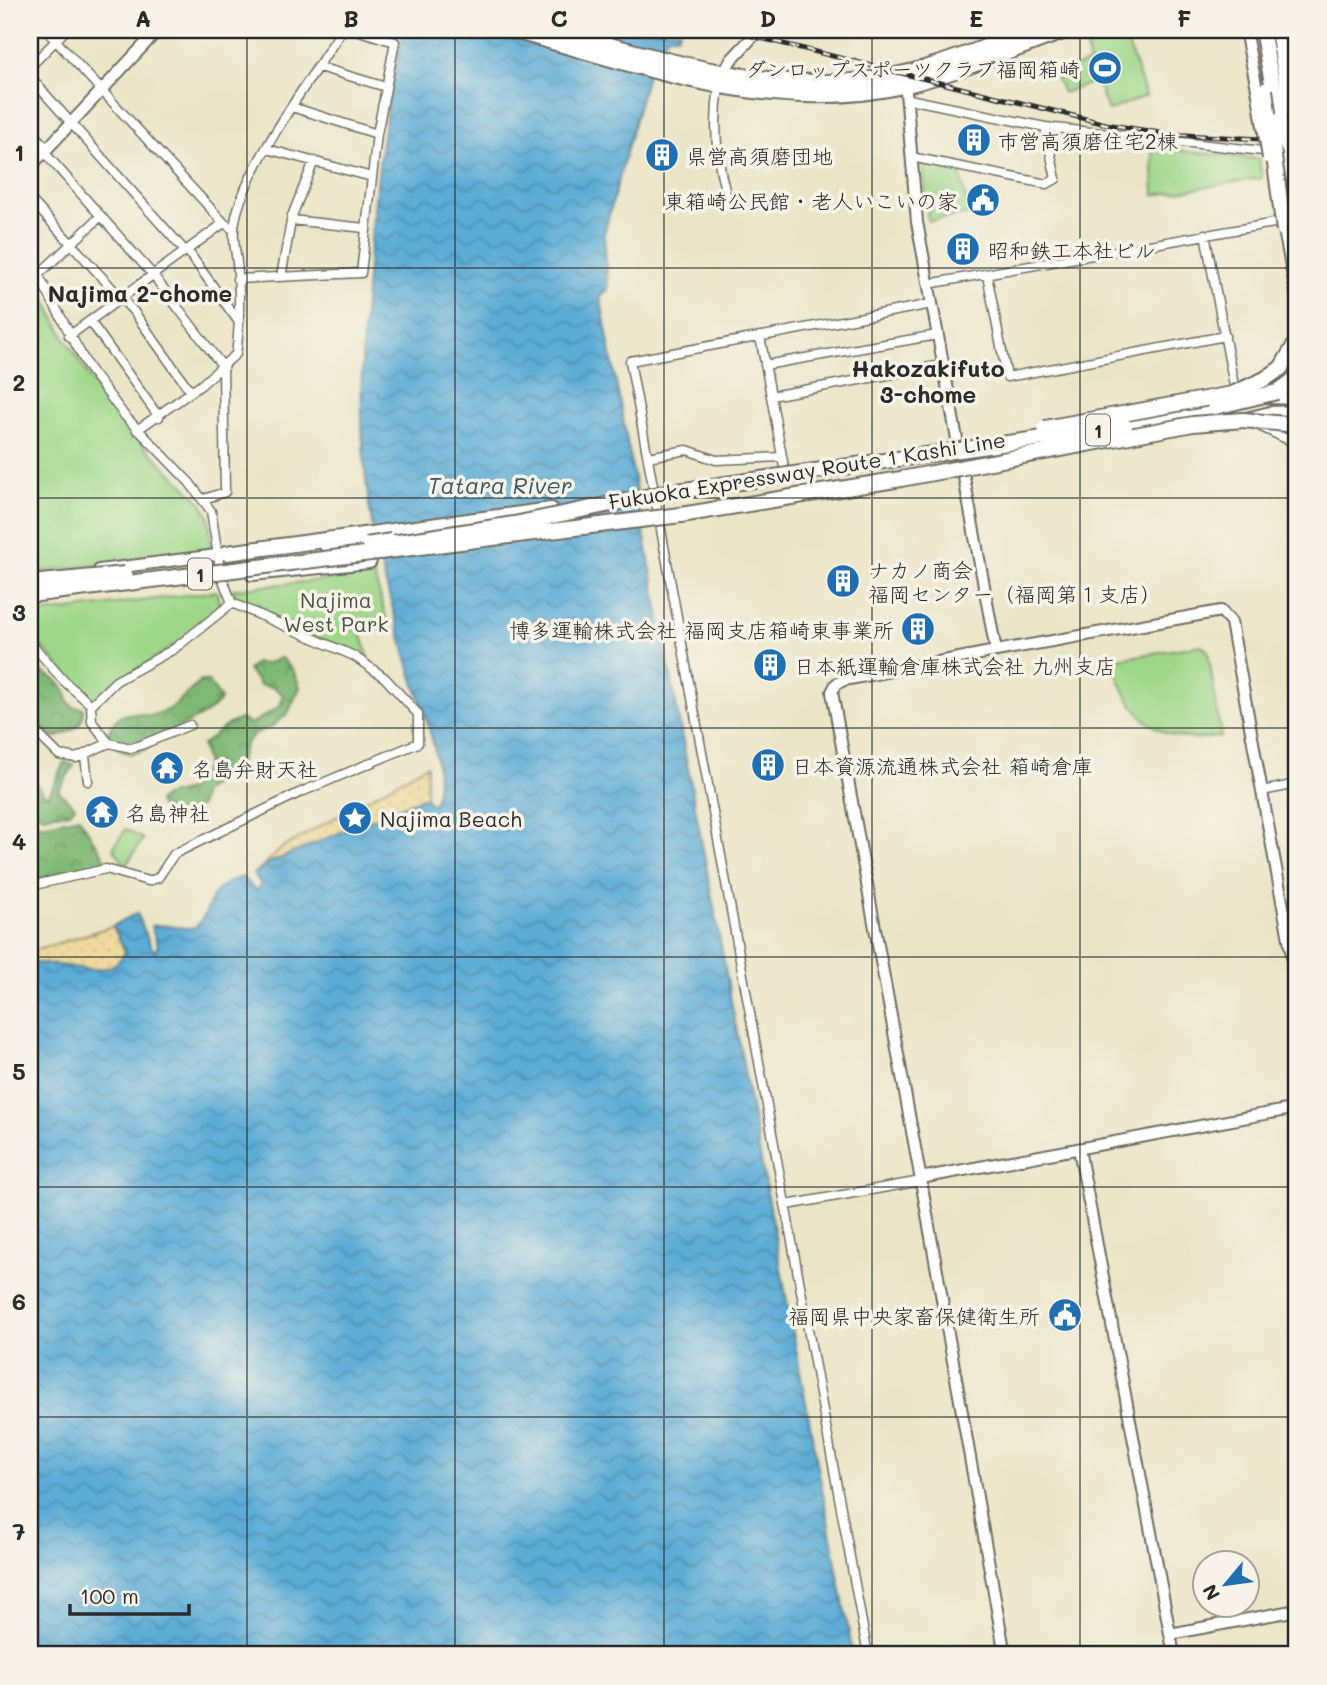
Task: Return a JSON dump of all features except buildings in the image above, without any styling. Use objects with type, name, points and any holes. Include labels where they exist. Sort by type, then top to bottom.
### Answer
[{"type":"highway","points":[[510,30],[656,63],[805,83],[906,86],[1029,30]]},
{"type":"highway","points":[[555,30],[719,87],[800,96],[838,95],[906,86],[1068,30]]},
{"type":"highway","points":[[1255,30],[1280,185],[1284,230]]},
{"type":"highway","points":[[1264,30],[1297,255]]},
{"type":"highway","points":[[1277,30],[1291,149]]},
{"type":"highway","points":[[1286,30],[1297,88]]},
{"type":"highway","points":[[1279,120],[1297,195]]},
{"type":"highway","points":[[899,457],[1232,394],[1265,379],[1281,368],[1297,341]]},
{"type":"highway","points":[[1006,459],[1032,441],[1261,398],[1297,381]]},
{"type":"highway","name":"Fukuoka Expressway Route 1 Kashi Line","points":[[30,581],[369,547],[514,524],[647,496],[899,457],[1205,416],[1297,424]]},
{"type":"highway","name":"Fukuoka Expressway Route 1 Kashi Line","points":[[30,597],[674,513],[1006,459],[1223,420],[1297,424]]},
{"type":"highway","points":[[240,573],[647,496]]},
{"type":"highway","points":[[222,554],[367,548],[634,529],[674,513]]},
{"type":"street","points":[[46,30],[224,223],[234,230]]},
{"type":"street","points":[[30,67],[66,30]]},
{"type":"street","points":[[31,163],[158,30]]},
{"type":"street","points":[[137,430],[159,417],[236,354],[238,321],[234,230],[256,169],[342,30]]},
{"type":"street","points":[[237,279],[360,273],[377,134],[395,42],[356,30]]},
{"type":"street","points":[[726,194],[719,168],[714,118],[719,87],[723,72],[759,30]]},
{"type":"street","points":[[1245,30],[1272,186],[1284,230],[1297,298]]},
{"type":"street","points":[[928,284],[1297,220],[1291,149],[1264,30]]},
{"type":"street","points":[[1277,30],[1297,157]]},
{"type":"street","points":[[1293,30],[1297,88]]},
{"type":"street","points":[[319,66],[386,87]]},
{"type":"street","points":[[30,76],[186,251],[238,321]]},
{"type":"street","points":[[996,651],[917,222],[906,86],[1045,127],[1230,150],[1291,149]]},
{"type":"street","points":[[292,107],[377,134]]},
{"type":"street","points":[[911,157],[1047,184],[1056,179],[1045,127]]},
{"type":"street","points":[[30,131],[153,275],[223,367],[226,492],[204,499]]},
{"type":"street","points":[[267,149],[372,177]]},
{"type":"street","points":[[281,277],[291,220],[314,161]]},
{"type":"street","points":[[30,198],[121,298],[191,392]]},
{"type":"street","points":[[38,275],[101,216]]},
{"type":"street","points":[[291,220],[365,228]]},
{"type":"street","points":[[69,336],[224,223]]},
{"type":"street","points":[[1205,234],[1237,401]]},
{"type":"street","points":[[30,260],[88,367],[137,430],[204,499],[211,510],[222,554],[221,575],[232,603],[301,639],[354,656],[384,678],[418,714],[418,743],[299,793],[174,854],[158,878],[148,881],[106,869],[30,886]]},
{"type":"street","points":[[987,275],[1007,377],[1225,336]]},
{"type":"street","points":[[869,1655],[630,361],[932,304]]},
{"type":"street","points":[[90,321],[159,417]]},
{"type":"street","points":[[765,365],[937,335]]},
{"type":"street","points":[[760,337],[786,479]]},
{"type":"street","points":[[771,396],[942,365]]},
{"type":"street","points":[[1269,398],[1297,381]]},
{"type":"street","points":[[367,548],[665,497],[958,452],[1237,401],[1297,399]]},
{"type":"street","points":[[674,513],[961,465],[1023,458],[1250,418],[1270,412],[1297,411]]},
{"type":"street","points":[[1250,418],[1252,423],[1297,444]]},
{"type":"street","points":[[648,457],[687,450],[716,460],[782,457]]},
{"type":"street","points":[[30,581],[222,554]]},
{"type":"street","points":[[30,597],[240,573]]},
{"type":"street","points":[[91,705],[116,681],[174,649],[232,603]]},
{"type":"street","points":[[1005,1655],[832,692],[836,684],[844,680],[996,651],[1221,611],[1231,622],[1297,983]]},
{"type":"street","points":[[30,642],[64,681],[91,705],[92,722],[109,743],[131,748],[190,724]]},
{"type":"street","points":[[39,736],[59,755],[68,758],[85,756],[109,743]]},
{"type":"street","points":[[85,756],[88,781]]},
{"type":"street","points":[[1262,791],[1297,784]]},
{"type":"street","points":[[787,1205],[1297,1108]]},
{"type":"street","points":[[1079,1149],[1174,1655]]},
{"type":"street","points":[[1170,1634],[1297,1610]]},
{"type":"green space","name":"ダンロップスポーツクラブ福岡箱崎","points":[[1125,36],[1146,96],[1108,111],[1097,81],[1063,93],[1055,74],[1090,62],[1086,48]]},
{"type":"green space","points":[[1152,148],[1259,159],[1262,178],[1154,195]]},
{"type":"green space","points":[[923,164],[960,171],[969,214],[928,221]]},
{"type":"green space","points":[[30,269],[66,340],[100,393],[138,440],[201,502],[209,516],[212,552],[30,573]]},
{"type":"green space","name":"Najima West Park","points":[[374,575],[388,624],[361,632],[369,660],[251,609],[237,600],[233,589]]},
{"type":"green space","points":[[217,591],[220,611],[203,626],[90,702],[38,642],[30,637],[30,615]]},
{"type":"green space","points":[[1201,645],[1208,651],[1221,736],[1181,737],[1164,732],[1150,724],[1138,712],[1119,680],[1112,660]]},
{"type":"green space","points":[[30,653],[39,670],[58,681],[66,691],[68,701],[73,707],[83,708],[80,723],[58,737],[48,734],[36,716],[31,689]]},
{"type":"green space","points":[[281,658],[293,670],[300,687],[288,713],[271,727],[254,734],[246,743],[239,763],[203,792],[200,806],[182,817],[167,814],[158,802],[169,795],[190,789],[207,765],[202,745],[227,725],[240,719],[251,724],[280,706],[283,695],[275,688],[260,685],[248,670],[255,663],[265,664]]},
{"type":"green space","points":[[201,681],[208,681],[221,699],[204,714],[149,747],[132,753],[124,752],[108,734],[119,717],[136,713],[150,716],[170,709]]},
{"type":"green space","points":[[64,762],[74,765],[58,791],[75,806],[70,812],[41,816],[30,802],[30,775],[44,794],[49,795]]},
{"type":"green space","points":[[79,817],[106,860],[104,865],[30,882],[30,818],[41,825]]},
{"type":"green space","points":[[126,829],[143,839],[126,865],[113,848]]},
{"type":"sand","name":"Najima Beach","points":[[427,765],[426,797],[269,863],[254,874],[282,848]]},
{"type":"sand","points":[[113,926],[125,951],[118,962],[108,967],[83,969],[42,963],[30,964],[30,952]]},
{"type":"water","name":"Tatara River","points":[[405,30],[680,30],[677,36],[667,36],[664,44],[656,42],[604,234],[608,290],[600,296],[853,1655],[30,1655],[30,964],[42,963],[83,969],[108,967],[118,962],[125,951],[113,926],[137,913],[155,951],[158,946],[151,926],[196,927],[215,892],[229,882],[242,877],[256,891],[261,884],[254,874],[269,863],[414,801],[426,797],[429,803],[434,804],[437,788],[435,754],[377,546],[369,505],[363,436],[363,332],[368,263],[388,104]]},
{"type":"railway","points":[[728,30],[1106,124],[1166,134],[1297,141]]},
{"type":"place","name":"ダンロップスポーツクラブ福岡箱崎","points":[[1105,68]]},
{"type":"place","name":"市営高須磨住宅2棟","points":[[974,140]]},
{"type":"place","name":"県営高須磨団地","points":[[662,155]]},
{"type":"place","name":"東箱崎公民館・老人いこいの家","points":[[983,200]]},
{"type":"place","name":"昭和鉄工本社ビル","points":[[963,249]]},
{"type":"place","name":"ナカノ商会 福岡センター（福岡第１支店）","points":[[843,581]]},
{"type":"place","name":"博多運輸株式会社 福岡支店箱崎東事業所","points":[[918,629]]},
{"type":"place","name":"日本紙運輸倉庫株式会社 九州支店","points":[[770,665]]},
{"type":"place","name":"日本資源流通株式会社 箱崎倉庫","points":[[768,765]]},
{"type":"place","name":"名島弁財天社","points":[[167,768]]},
{"type":"place","name":"名島神社","points":[[102,812]]},
{"type":"place","name":"Najima Beach","points":[[355,818]]},
{"type":"place","name":"福岡県中央家畜保健衛生所","points":[[1065,1315]]},
{"type":"district","name":"Najima 2-chome","points":[[140,293]]},
{"type":"district","name":"Hakozakifuto 3-chome","points":[[928,381]]}]
